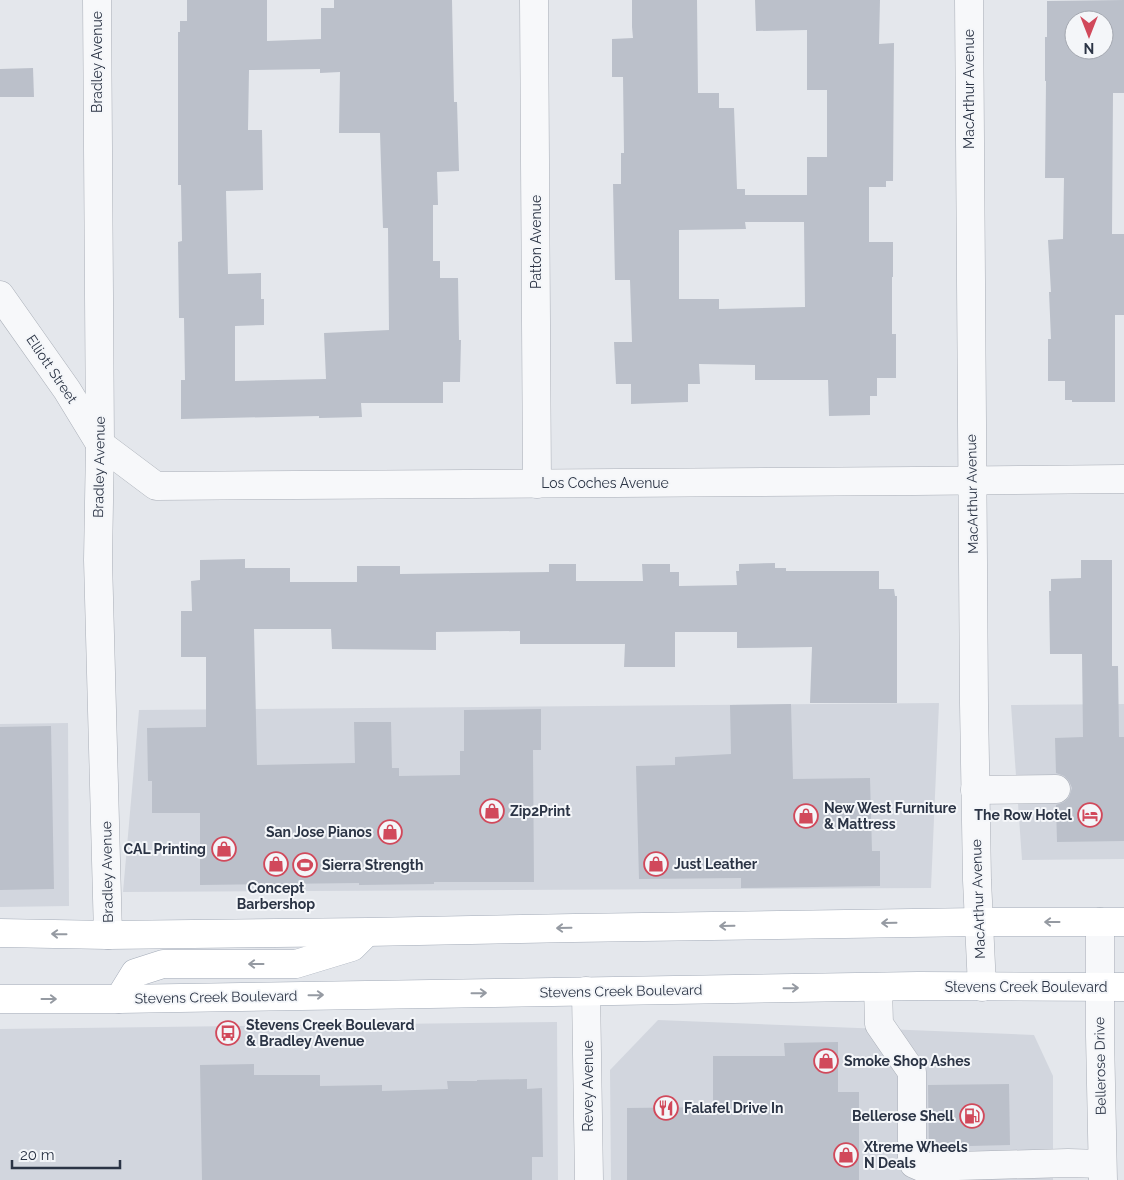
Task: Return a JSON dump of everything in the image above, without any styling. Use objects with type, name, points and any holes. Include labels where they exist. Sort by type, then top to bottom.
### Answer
[{"type":"main road","points":[[0,933],[108,935],[584,927],[1112,922]]},
{"type":"main road","name":"Stevens Creek Boulevard","points":[[119,999],[135,973],[163,964],[296,964],[352,947],[367,932]]},
{"type":"main road","name":"Stevens Creek Boulevard","points":[[0,999],[119,999],[878,987],[1112,987]]},
{"type":"street","name":"Bradley Avenue","points":[[97,0],[100,444],[98,560],[108,935]]},
{"type":"street","name":"Patton Avenue","points":[[534,0],[537,484]]},
{"type":"street","name":"MacArthur Avenue","points":[[969,0],[975,790],[978,922],[982,987]]},
{"type":"street","name":"Elliott Street","points":[[0,295],[67,390],[100,444]]},
{"type":"street","name":"Los Coches Avenue","points":[[100,444],[156,486],[1124,479]]},
{"type":"street","points":[[975,790],[1056,789]]},
{"type":"street","name":"Bellerose Drive","points":[[1102,1172],[1112,987],[1112,922]]},
{"type":"street","points":[[878,987],[879,1024],[912,1072],[912,1157],[914,1164],[921,1167],[1068,1163],[1102,1172]]},
{"type":"street","name":"Revey Avenue","points":[[586,991],[588,1180]]},
{"type":"shaded area","points":[[939,703],[931,888],[123,892],[139,710]]},
{"type":"shaded area","points":[[1124,704],[1124,859],[1022,860],[1011,705]]},
{"type":"shaded area","points":[[68,723],[69,906],[0,907],[0,724]]},
{"type":"shaded area","points":[[658,1020],[1034,1035],[1053,1076],[1053,1180],[611,1180],[610,1070]]},
{"type":"shaded area","points":[[557,1022],[558,1180],[0,1180],[0,1029]]},
{"type":"building","points":[[187,0],[267,0],[267,41],[321,39],[321,8],[334,8],[334,0],[452,0],[454,102],[457,102],[459,171],[437,172],[438,205],[433,205],[433,261],[440,261],[440,278],[458,278],[459,340],[461,340],[460,382],[443,382],[443,403],[361,403],[362,417],[181,419],[181,380],[185,380],[184,318],[179,318],[178,242],[182,241],[181,185],[178,185],[178,32],[180,32],[180,21],[187,21]],"holes":[[[320,69],[320,73],[340,72],[339,133],[380,133],[383,228],[388,228],[389,330],[324,333],[326,379],[235,381],[235,326],[264,325],[261,273],[228,274],[226,191],[263,190],[262,130],[248,130],[249,70]]]},
{"type":"building","points":[[632,0],[697,0],[698,93],[719,93],[719,108],[734,108],[737,189],[745,189],[745,195],[807,195],[807,157],[827,157],[827,90],[807,90],[807,30],[756,31],[755,0],[880,0],[879,44],[894,43],[893,181],[886,181],[886,187],[869,187],[869,242],[893,242],[892,334],[896,334],[896,378],[877,378],[877,396],[870,396],[870,415],[829,416],[828,380],[755,380],[755,365],[699,364],[700,384],[688,384],[688,402],[631,404],[631,384],[616,384],[614,342],[632,342],[630,280],[615,280],[613,184],[621,184],[621,153],[624,153],[623,77],[612,77],[612,39],[633,38]],"holes":[[[745,222],[804,222],[805,307],[719,309],[719,299],[679,299],[679,230],[746,229]]]},
{"type":"building","points":[[1124,0],[1124,93],[1113,93],[1112,234],[1124,234],[1124,315],[1115,315],[1115,402],[1072,402],[1072,400],[1065,400],[1065,381],[1048,381],[1048,339],[1051,339],[1049,292],[1051,292],[1048,240],[1063,239],[1064,178],[1045,178],[1045,37],[1047,37],[1047,1]]},
{"type":"building","points":[[33,68],[34,97],[0,97],[0,69]]},
{"type":"building","points":[[245,559],[245,568],[290,568],[290,582],[357,582],[357,566],[400,566],[400,574],[549,572],[549,564],[576,564],[576,581],[643,581],[642,564],[670,564],[670,572],[679,572],[679,586],[737,585],[736,571],[739,571],[739,564],[775,563],[775,568],[786,568],[786,571],[879,571],[879,589],[894,589],[895,596],[897,596],[897,703],[810,703],[812,647],[737,648],[737,632],[675,632],[675,667],[624,667],[625,644],[520,644],[520,631],[436,632],[436,650],[332,649],[331,629],[254,629],[257,765],[355,763],[354,722],[391,722],[392,768],[399,768],[399,776],[460,775],[460,751],[464,751],[464,710],[541,709],[541,750],[533,750],[534,882],[200,885],[200,813],[152,813],[152,781],[148,781],[147,728],[206,727],[206,657],[181,657],[181,611],[192,611],[191,581],[200,580],[200,560]]},
{"type":"building","points":[[1081,560],[1112,560],[1112,666],[1118,666],[1119,737],[1124,737],[1124,841],[1057,842],[1056,805],[1064,802],[1069,797],[1072,788],[1064,776],[1056,773],[1055,738],[1083,737],[1082,654],[1050,654],[1049,591],[1051,591],[1051,579],[1081,578]]},
{"type":"building","name":"New West Furniture & Mattress","points":[[791,704],[793,779],[870,778],[872,851],[880,851],[880,886],[741,888],[741,878],[639,879],[636,766],[675,765],[675,757],[731,754],[730,705]]},
{"type":"building","points":[[51,726],[54,889],[0,890],[0,727]]},
{"type":"building","points":[[838,1042],[838,1092],[859,1092],[859,1180],[627,1180],[627,1108],[713,1107],[713,1056],[785,1056],[784,1043]]},
{"type":"building","points":[[254,1064],[254,1075],[320,1075],[320,1086],[382,1085],[382,1091],[448,1089],[447,1081],[527,1079],[527,1089],[542,1088],[543,1157],[532,1157],[532,1180],[202,1180],[200,1065]]},
{"type":"building","points":[[1009,1084],[1010,1145],[929,1147],[928,1085]]},
{"type":"place","name":"Zip2Print","points":[[492,811]]},
{"type":"place","name":"The Row Hotel","points":[[1090,815]]},
{"type":"place","name":"New West Furniture & Mattress","points":[[806,816]]},
{"type":"place","name":"San Jose Pianos","points":[[390,832]]},
{"type":"place","name":"CAL Printing","points":[[224,849]]},
{"type":"place","name":"Concept Barbershop","points":[[276,864]]},
{"type":"place","name":"Just Leather","points":[[656,864]]},
{"type":"place","name":"Sierra Strength","points":[[305,865]]},
{"type":"place","name":"Stevens Creek Boulevard & Bradley Avenue","points":[[228,1033]]},
{"type":"place","name":"Smoke Shop Ashes","points":[[826,1061]]},
{"type":"place","name":"Falafel Drive In","points":[[666,1108]]},
{"type":"place","name":"Bellerose Shell","points":[[972,1116]]},
{"type":"place","name":"Xtreme Wheels N Deals","points":[[846,1155]]}]
